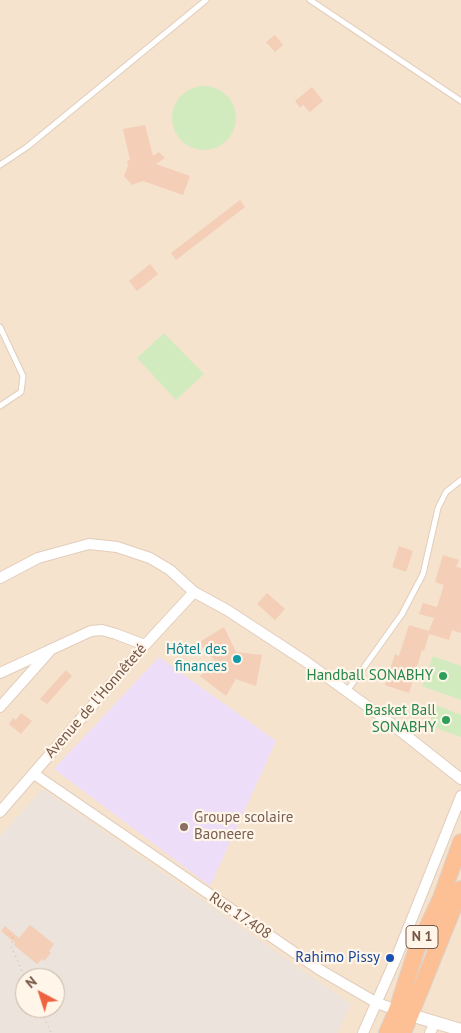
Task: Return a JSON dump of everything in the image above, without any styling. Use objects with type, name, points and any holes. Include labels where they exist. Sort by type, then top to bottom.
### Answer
[{"type":"highway","name":"N 1","points":[[403,1033],[404,1013],[416,951],[441,898],[461,842]]},
{"type":"highway","name":"N 1","points":[[387,1033],[404,1013],[461,889]]},
{"type":"street","points":[[0,578],[38,558],[89,544],[117,547],[150,558],[170,570],[194,592],[227,610],[347,691],[461,780]]},
{"type":"street","name":"Avenue de l'Honnêteté","points":[[0,812],[145,645],[194,592]]},
{"type":"street","points":[[0,673],[81,634],[97,630],[116,634],[145,645]]},
{"type":"street","points":[[0,707],[52,648]]},
{"type":"street","name":"Rue 17.408","points":[[34,774],[320,970],[377,1003],[404,1013],[433,1028],[461,1030]]},
{"type":"street","points":[[363,1033],[461,796]]},
{"type":"lane","points":[[0,165],[26,148],[206,0]]},
{"type":"lane","points":[[310,0],[461,100]]},
{"type":"lane","points":[[0,327],[22,376],[20,392],[0,406]]},
{"type":"lane","points":[[347,691],[406,606],[423,574],[438,508],[446,492],[461,480]]},
{"type":"path","points":[[10,934],[16,940]]},
{"type":"path","points":[[13,937],[11,946],[21,968]]},
{"type":"path","points":[[44,1018],[51,1033]]},
{"type":"shaded area","points":[[0,0],[461,0],[461,1033],[0,1033]]},
{"type":"shaded area","name":"Groupe scolaire Baoneere","points":[[159,657],[276,741],[210,886],[54,769]]},
{"type":"shaded area","points":[[43,789],[351,1004],[337,1033],[0,1033],[0,836]]},
{"type":"green space","points":[[204,86],[216,88],[227,95],[234,106],[236,118],[234,130],[227,141],[216,148],[204,150],[192,148],[181,141],[174,130],[172,118],[174,106],[181,95],[192,88]]},
{"type":"green space","points":[[164,333],[204,374],[176,400],[137,358]]},
{"type":"green space","name":"Handball SONABHY","points":[[433,656],[461,666],[461,700],[422,686]]},
{"type":"green space","name":"Basket Ball SONABHY","points":[[436,705],[461,715],[461,737],[428,725]]},
{"type":"building","points":[[275,35],[283,45],[275,52],[266,42]]},
{"type":"building","points":[[312,87],[323,101],[310,112],[303,105],[300,108],[295,101]]},
{"type":"building","points":[[145,125],[153,156],[159,152],[165,158],[156,164],[190,176],[183,195],[143,181],[132,185],[124,176],[128,166],[127,161],[130,160],[123,129]]},
{"type":"building","points":[[240,200],[245,207],[176,260],[171,253]]},
{"type":"building","points":[[150,264],[158,274],[137,291],[129,281]]},
{"type":"building","points":[[399,546],[413,551],[406,572],[392,567]]},
{"type":"building","points":[[443,555],[459,560],[456,567],[461,568],[461,633],[452,630],[449,640],[429,634],[409,693],[385,685],[395,654],[399,656],[409,625],[429,631],[434,618],[419,614],[423,603],[437,607],[444,585],[435,582]]},
{"type":"building","points":[[267,593],[285,609],[275,620],[257,604]]},
{"type":"building","name":"Hôtel des finances","points":[[224,627],[236,652],[262,655],[256,686],[236,679],[226,696],[200,676],[216,662],[198,643]]},
{"type":"building","points":[[66,670],[72,676],[47,704],[40,699]]},
{"type":"building","points":[[21,713],[32,721],[21,734],[9,724],[13,718],[16,720]]},
{"type":"building","points":[[30,925],[54,944],[49,951],[51,953],[44,961],[42,959],[37,964],[14,945],[15,943],[1,931],[5,926],[19,938]]},
{"type":"place","name":"Hôtel des finances","points":[[237,659]]},
{"type":"place","name":"Handball SONABHY","points":[[443,676]]},
{"type":"place","name":"Basket Ball SONABHY","points":[[446,720]]},
{"type":"place","name":"Groupe scolaire Baoneere","points":[[184,827]]},
{"type":"place","name":"Rahimo Pissy","points":[[390,958]]}]
